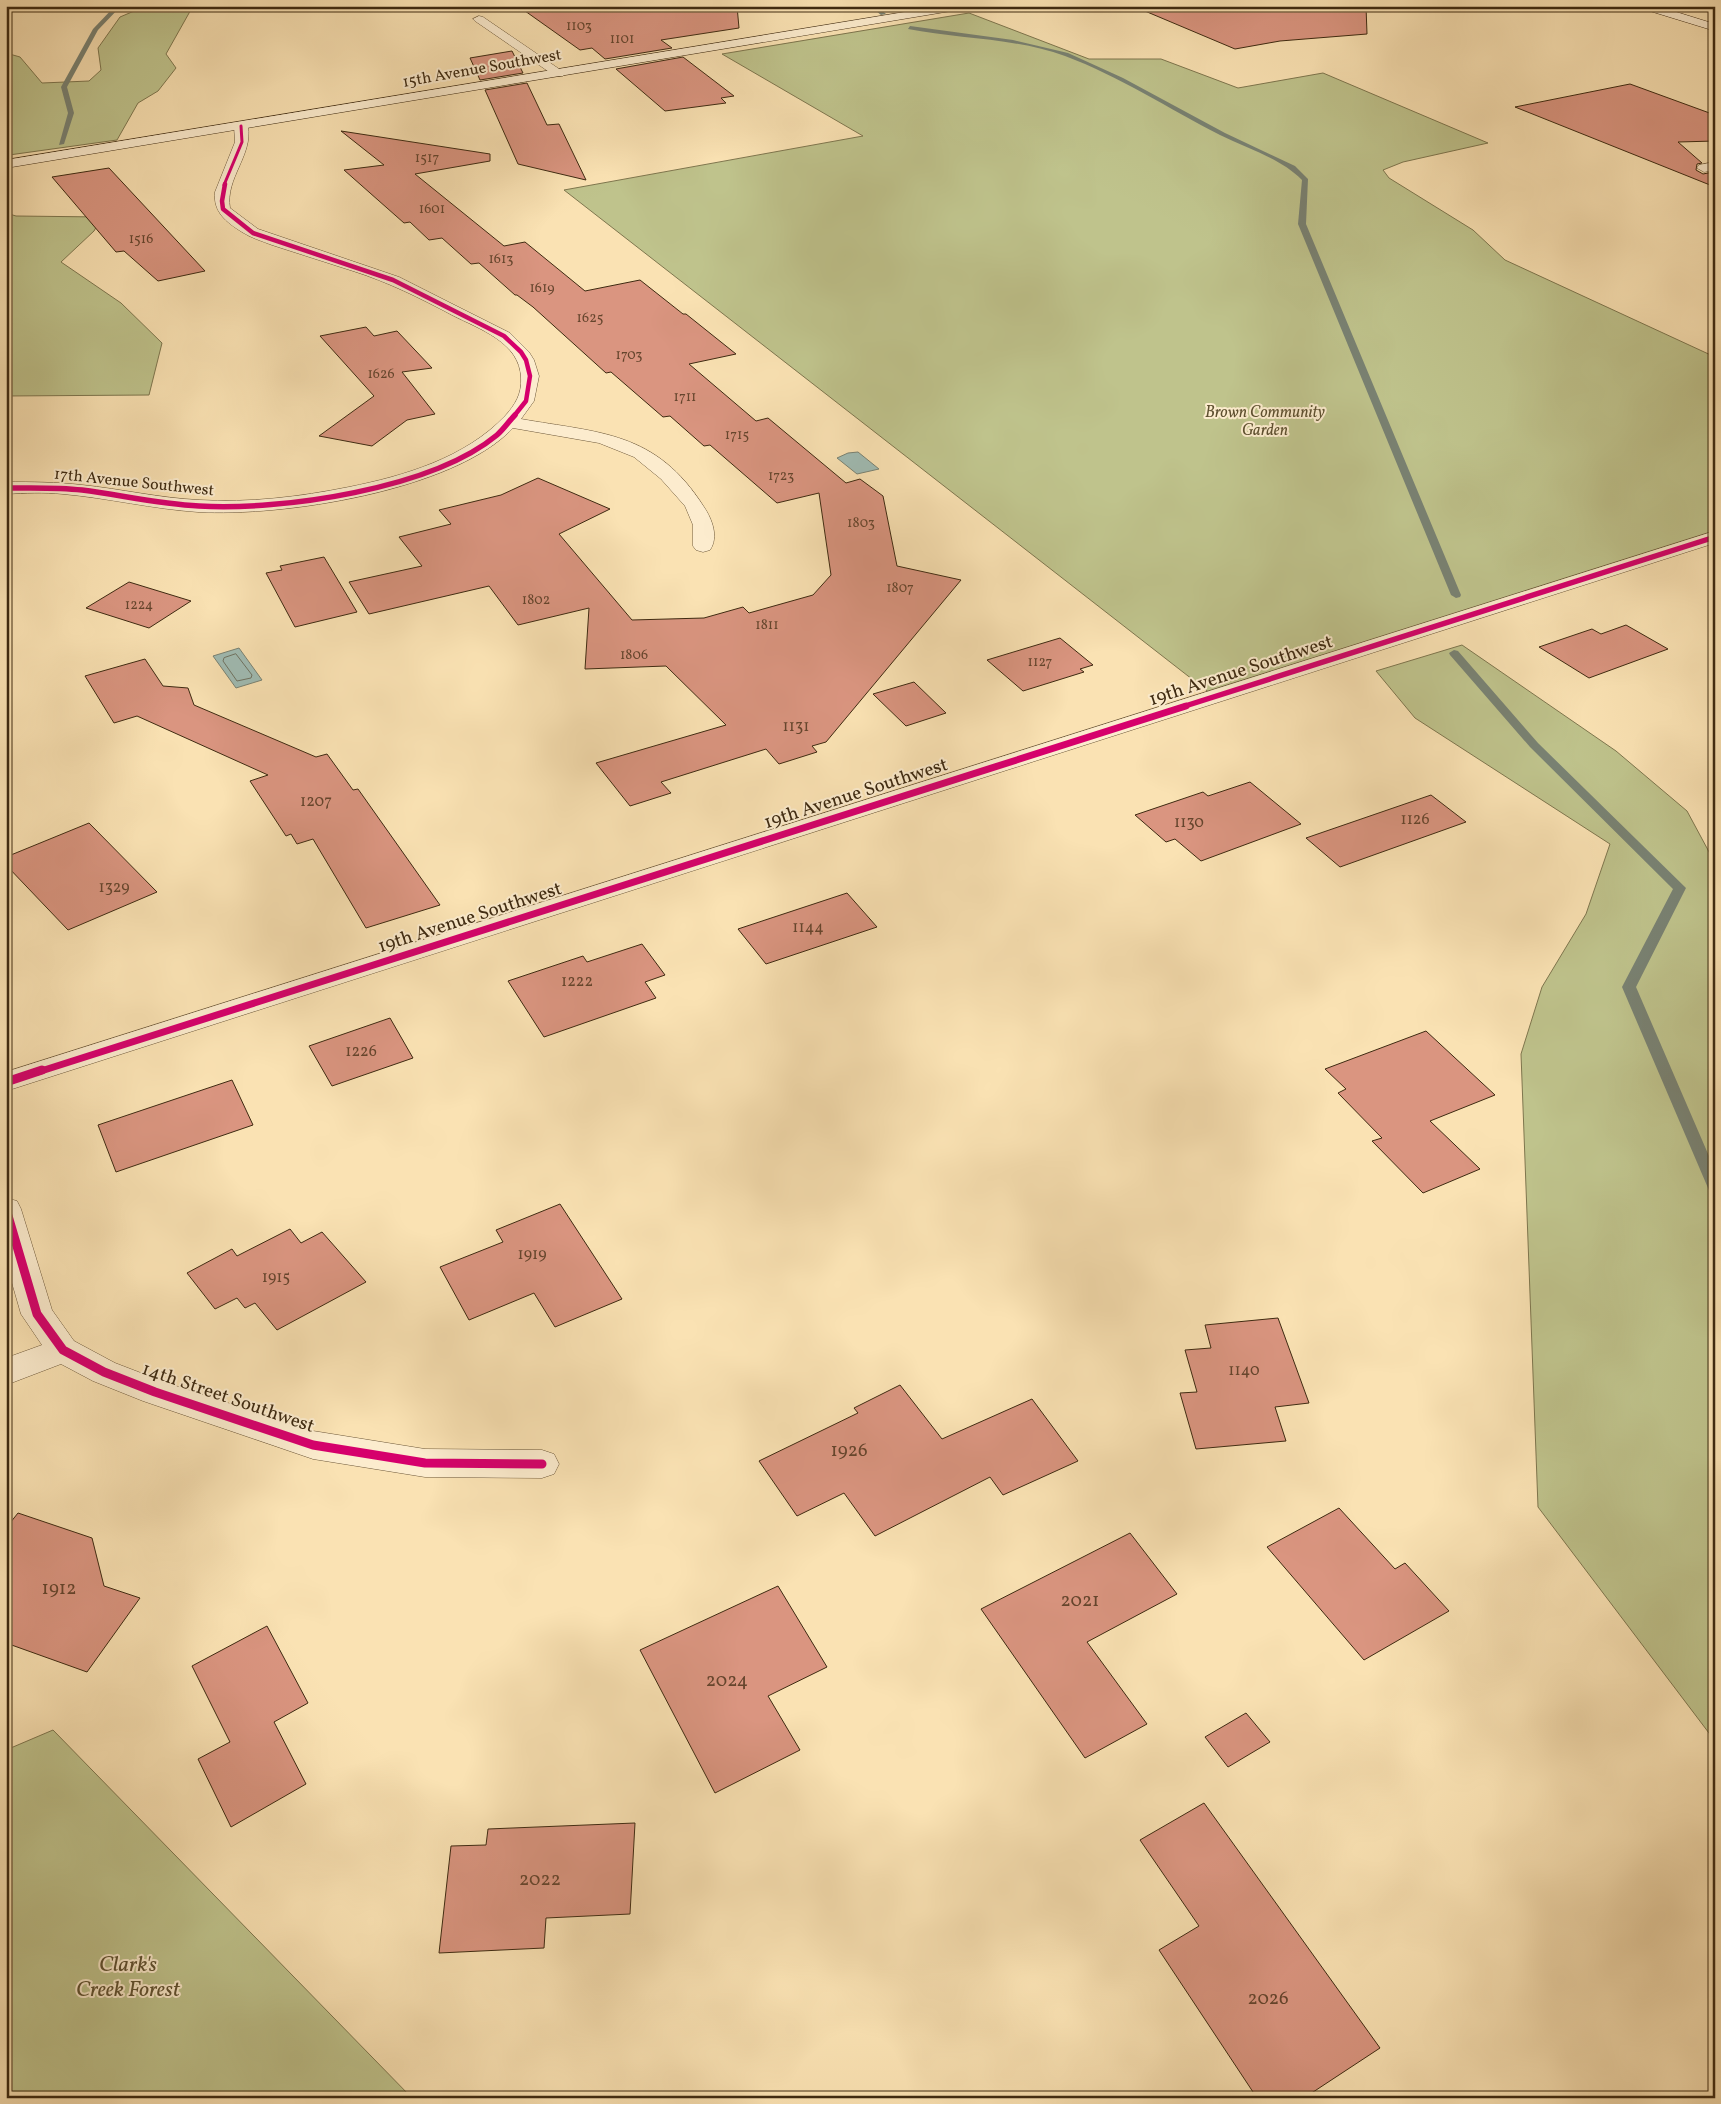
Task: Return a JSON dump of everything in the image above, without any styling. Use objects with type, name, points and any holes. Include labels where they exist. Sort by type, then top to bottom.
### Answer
[{"type":"street","name":"15th Avenue Southwest","points":[[6,164],[963,6]]},
{"type":"street","points":[[1644,6],[1715,28]]},
{"type":"street","points":[[479,19],[559,73]]},
{"type":"street","points":[[241,126],[243,140],[221,194],[223,210],[252,232],[309,253],[371,272],[451,308],[496,332],[514,345],[529,366],[531,381],[526,401],[512,423],[612,442],[633,450],[650,460],[676,484],[700,516],[706,533],[703,546]]},
{"type":"street","name":"17th Avenue Southwest","points":[[6,488],[44,487],[200,506],[276,504],[374,487],[412,477],[450,462],[481,445],[512,423]]},
{"type":"street","name":"19th Avenue Southwest","points":[[6,1082],[1715,537]]},
{"type":"street","name":"14th Street Southwest","points":[[6,1209],[37,1314],[63,1350],[104,1372],[155,1392],[313,1445],[425,1463],[542,1464]]},
{"type":"street","points":[[6,1372],[63,1350]]},
{"type":"green space","points":[[146,6],[193,6],[166,54],[176,68],[158,91],[138,103],[117,140],[9,155],[6,152],[6,53],[20,57],[42,83],[89,81],[101,70],[98,48],[120,17]]},
{"type":"green space","name":"Brown Community Garden","points":[[969,13],[1089,59],[1161,59],[1238,88],[1323,73],[1488,143],[1403,162],[1383,170],[1389,178],[1473,230],[1505,260],[1715,357],[1715,537],[1215,697],[564,190],[863,136],[722,54]]},
{"type":"green space","points":[[6,213],[16,216],[102,217],[94,231],[61,262],[121,303],[162,343],[149,395],[6,396]]},
{"type":"green space","points":[[1462,645],[1616,751],[1687,811],[1715,863],[1715,1741],[1538,1507],[1521,1054],[1542,987],[1586,914],[1610,844],[1415,718],[1376,671]]},
{"type":"green space","name":"Clark's Creek Forest","points":[[53,1730],[412,2098],[6,2098],[6,1750]]},
{"type":"water","points":[[858,452],[879,469],[857,474],[837,458],[848,453]]},
{"type":"water","points":[[239,648],[262,680],[236,688],[213,656]]},
{"type":"building","points":[[518,6],[737,6],[739,28],[661,40],[672,48],[605,59],[592,48],[580,50]]},
{"type":"building","points":[[1133,6],[1366,6],[1367,34],[1280,41],[1235,49]]},
{"type":"building","points":[[512,51],[523,73],[480,80],[470,58]]},
{"type":"building","points":[[683,57],[734,96],[721,98],[726,103],[665,111],[616,69]]},
{"type":"building","points":[[527,83],[547,125],[559,124],[586,180],[518,164],[485,90]]},
{"type":"building","points":[[1630,84],[1715,115],[1715,141],[1678,142],[1702,163],[1697,164],[1696,170],[1703,174],[1713,172],[1715,174],[1715,187],[1515,107]]},
{"type":"building","points":[[341,131],[490,154],[490,161],[415,174],[504,246],[525,242],[585,291],[640,280],[683,314],[686,314],[736,354],[689,364],[756,421],[768,418],[846,483],[860,479],[883,496],[897,566],[961,580],[826,742],[812,746],[817,752],[779,764],[766,749],[661,782],[671,793],[630,806],[596,763],[726,725],[666,666],[585,669],[589,608],[518,625],[489,586],[369,614],[349,582],[422,566],[399,537],[451,524],[439,510],[501,495],[538,478],[610,509],[559,534],[632,620],[704,618],[743,607],[749,613],[813,595],[831,575],[819,493],[777,503],[710,445],[704,446],[670,416],[663,417],[611,372],[606,373],[533,307],[515,295],[479,263],[471,264],[442,238],[429,240],[410,222],[404,223],[344,170],[384,165]]},
{"type":"building","points":[[109,168],[205,271],[158,281],[124,251],[116,252],[52,177]]},
{"type":"building","points":[[366,327],[374,336],[397,331],[432,368],[402,372],[435,414],[407,420],[372,446],[319,436],[374,396],[320,336]]},
{"type":"building","points":[[324,557],[357,612],[295,627],[266,573],[282,570],[280,566]]},
{"type":"building","points":[[129,582],[191,601],[149,628],[86,608]]},
{"type":"building","points":[[1626,625],[1668,649],[1589,678],[1539,647],[1592,629],[1601,634]]},
{"type":"building","points":[[1060,638],[1093,665],[1080,669],[1084,672],[1023,691],[987,660]]},
{"type":"building","points":[[145,659],[163,686],[188,688],[194,705],[316,757],[327,754],[353,790],[358,789],[440,905],[366,928],[313,839],[297,844],[291,834],[286,836],[250,781],[268,775],[137,716],[114,723],[85,676]]},
{"type":"building","points":[[914,682],[946,713],[906,726],[873,694]]},
{"type":"building","points":[[1250,782],[1301,824],[1201,861],[1175,839],[1166,842],[1135,815],[1203,792],[1208,796]]},
{"type":"building","points":[[1431,795],[1466,822],[1340,867],[1306,838]]},
{"type":"building","points":[[89,823],[157,892],[68,930],[6,865],[6,857]]},
{"type":"building","points":[[847,893],[877,927],[766,964],[738,929]]},
{"type":"building","points":[[642,944],[665,975],[645,982],[656,998],[544,1037],[508,981],[583,956],[587,962]]},
{"type":"building","points":[[390,1018],[413,1058],[332,1086],[309,1046]]},
{"type":"building","points":[[1426,1031],[1495,1095],[1430,1121],[1480,1169],[1423,1193],[1372,1141],[1382,1138],[1338,1093],[1346,1089],[1325,1069]]},
{"type":"building","points":[[232,1080],[253,1125],[116,1172],[98,1125]]},
{"type":"building","points":[[560,1204],[622,1299],[555,1327],[534,1293],[469,1320],[440,1267],[503,1242],[496,1230]]},
{"type":"building","points":[[290,1229],[301,1243],[322,1232],[366,1282],[277,1330],[255,1303],[245,1308],[237,1298],[215,1309],[187,1273],[232,1249],[237,1256]]},
{"type":"building","points":[[1278,1318],[1309,1403],[1275,1407],[1286,1441],[1196,1449],[1180,1393],[1197,1392],[1185,1350],[1211,1348],[1205,1325]]},
{"type":"building","points":[[900,1385],[942,1439],[1032,1399],[1078,1461],[1003,1495],[990,1477],[875,1536],[844,1493],[797,1516],[759,1461],[858,1413],[854,1408]]},
{"type":"building","points":[[1339,1508],[1395,1569],[1405,1563],[1449,1611],[1364,1660],[1267,1547]]},
{"type":"building","points":[[18,1513],[92,1538],[104,1586],[140,1598],[87,1672],[6,1643],[6,1528]]},
{"type":"building","points":[[1130,1533],[1177,1594],[1087,1642],[1147,1724],[1085,1758],[981,1609]]},
{"type":"building","points":[[778,1586],[827,1667],[768,1696],[800,1750],[715,1793],[640,1650]]},
{"type":"building","points":[[267,1626],[308,1703],[274,1722],[306,1784],[231,1827],[198,1759],[230,1742],[192,1666]]},
{"type":"building","points":[[1246,1713],[1270,1742],[1228,1767],[1205,1737]]},
{"type":"building","points":[[1204,1803],[1380,2048],[1304,2098],[1257,2098],[1159,1950],[1199,1926],[1140,1840]]},
{"type":"building","points":[[635,1823],[630,1914],[546,1918],[544,1948],[439,1953],[451,1846],[486,1845],[488,1829]]},
{"type":"waterway","points":[[61,144],[71,113],[64,87],[96,29],[118,6]]},
{"type":"waterway","points":[[873,6],[883,14]]},
{"type":"waterway","points":[[910,28],[1013,42],[1066,54],[1121,79],[1223,134],[1293,167],[1306,180],[1302,224],[1456,595]]},
{"type":"waterway","points":[[1454,653],[1534,745],[1680,888],[1629,987],[1715,1188]]},
{"type":"cycle path","points":[[6,488],[63,488],[198,506],[233,507],[324,498],[373,488],[420,474],[462,456],[497,435],[521,409],[526,401],[530,376],[526,360],[521,352],[504,336],[393,280],[253,233],[223,209],[222,192],[242,142],[241,126]]},
{"type":"cycle path","points":[[6,1082],[1715,537]]},
{"type":"cycle path","points":[[6,1209],[37,1314],[63,1350],[104,1372],[155,1392],[313,1445],[425,1463],[542,1464]]}]
